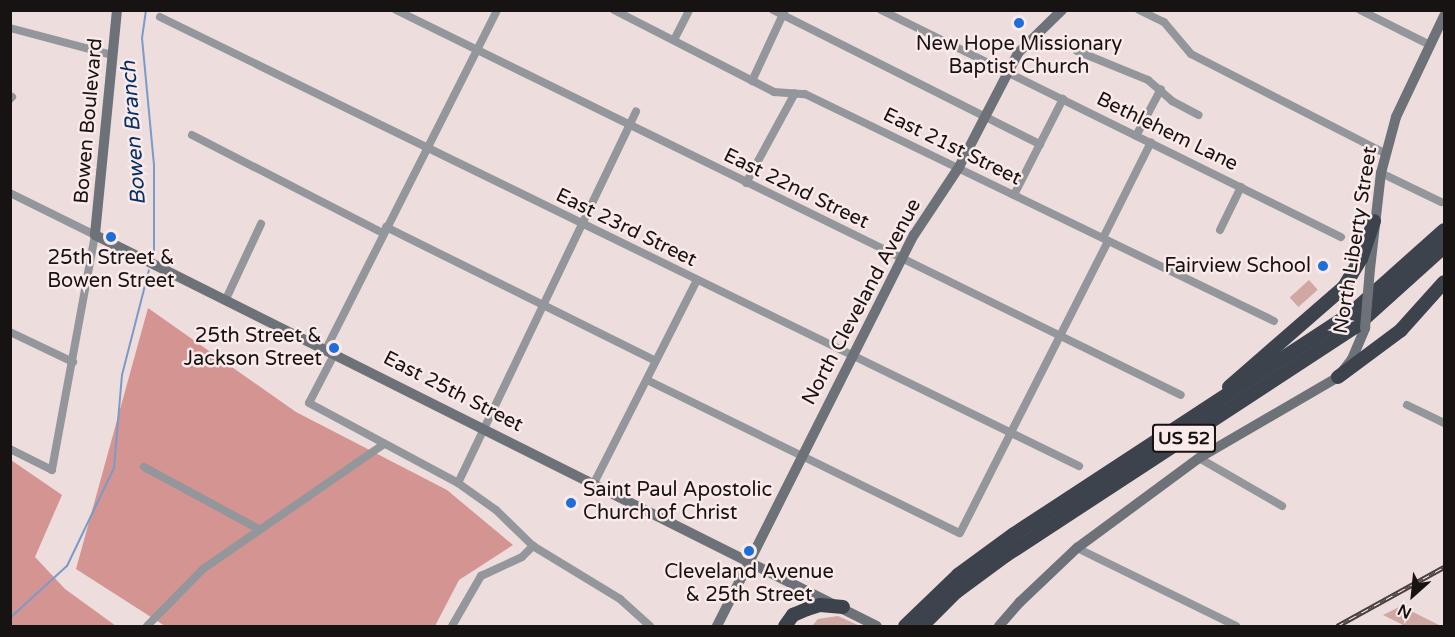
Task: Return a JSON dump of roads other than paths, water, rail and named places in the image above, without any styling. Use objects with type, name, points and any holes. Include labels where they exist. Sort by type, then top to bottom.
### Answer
[{"type":"highway","points":[[1186,423],[1344,287],[1361,259],[1374,221]]},
{"type":"highway","name":"US 52","points":[[905,626],[958,575],[986,554],[1349,315],[1444,230]]},
{"type":"highway","name":"US 52","points":[[922,627],[956,592],[1005,556],[1355,327],[1444,247]]},
{"type":"highway","points":[[1338,377],[1401,330],[1444,282]]},
{"type":"highway","points":[[785,627],[794,615],[807,609],[820,605],[843,607]]},
{"type":"street","name":"Bowen Boulevard","points":[[96,235],[117,10]]},
{"type":"street","name":"East 22nd Street","points":[[396,10],[631,127],[1061,334],[1181,395]]},
{"type":"street","points":[[497,10],[385,230],[309,403],[458,483],[496,510],[533,546],[620,599],[652,627]]},
{"type":"street","name":"East 21st Street","points":[[614,10],[774,92],[795,93],[959,167],[1274,321]]},
{"type":"street","points":[[674,40],[689,10]]},
{"type":"street","points":[[773,10],[784,13],[1040,144]]},
{"type":"street","name":"Bethlehem Lane","points":[[881,10],[1341,237]]},
{"type":"street","name":"North Cleveland Avenue","points":[[717,627],[902,259],[959,167],[1006,73],[1018,54],[1062,10]]},
{"type":"street","points":[[1139,10],[1164,22],[1191,54],[1386,153]]},
{"type":"street","points":[[1360,10],[1430,45]]},
{"type":"street","points":[[752,81],[784,13]]},
{"type":"street","name":"North Liberty Street","points":[[999,627],[1020,602],[1077,548],[1199,458],[1338,377],[1352,359],[1365,328],[1374,221],[1386,153],[1396,117],[1444,16]]},
{"type":"street","name":"East 23rd Street","points":[[160,17],[696,282],[1079,466]]},
{"type":"street","points":[[10,28],[112,55]]},
{"type":"street","points":[[1077,51],[1111,62],[1161,89],[1172,101],[1198,115]]},
{"type":"street","points":[[1136,136],[1161,89]]},
{"type":"street","points":[[746,183],[795,93]]},
{"type":"street","points":[[1014,195],[1063,99]]},
{"type":"street","points":[[458,483],[579,224],[631,127],[636,111]]},
{"type":"street","points":[[192,135],[656,361]]},
{"type":"street","points":[[647,380],[960,533],[1061,334],[1151,142]]},
{"type":"street","points":[[1382,173],[1441,202]]},
{"type":"street","points":[[1220,230],[1241,187]]},
{"type":"street","name":"East 25th Street","points":[[10,193],[483,426],[751,560],[878,627]]},
{"type":"street","points":[[226,299],[261,225]]},
{"type":"street","points":[[10,449],[52,471],[96,235]]},
{"type":"street","points":[[594,483],[696,282]]},
{"type":"street","points":[[10,332],[73,363]]},
{"type":"street","points":[[1407,405],[1444,423]]},
{"type":"street","points":[[147,627],[203,569],[257,528],[384,444]]},
{"type":"street","points":[[1199,458],[1282,506]]},
{"type":"street","points":[[144,468],[257,528]]},
{"type":"street","points":[[452,627],[481,576],[522,557],[533,546]]},
{"type":"street","points":[[1077,548],[1236,627]]},
{"type":"waterway","name":"Bowen Branch","points":[[146,10],[142,38],[154,166],[154,253]]},
{"type":"waterway","name":"Bowen Branch","points":[[10,618],[67,566],[114,468],[122,375],[149,270]]},
{"type":"railway","points":[[1337,626],[1444,567]]},
{"type":"place","name":"New Hope Missionary Baptist Church","points":[[1019,23]]},
{"type":"place","name":"25th Street & Bowen Street","points":[[111,237]]},
{"type":"place","name":"Fairview School","points":[[1323,266]]},
{"type":"place","name":"25th Street & Jackson Street","points":[[334,348]]},
{"type":"place","name":"Saint Paul Apostolic Church of Christ","points":[[571,503]]},
{"type":"place","name":"Cleveland Avenue & 25th Street","points":[[749,551]]}]
